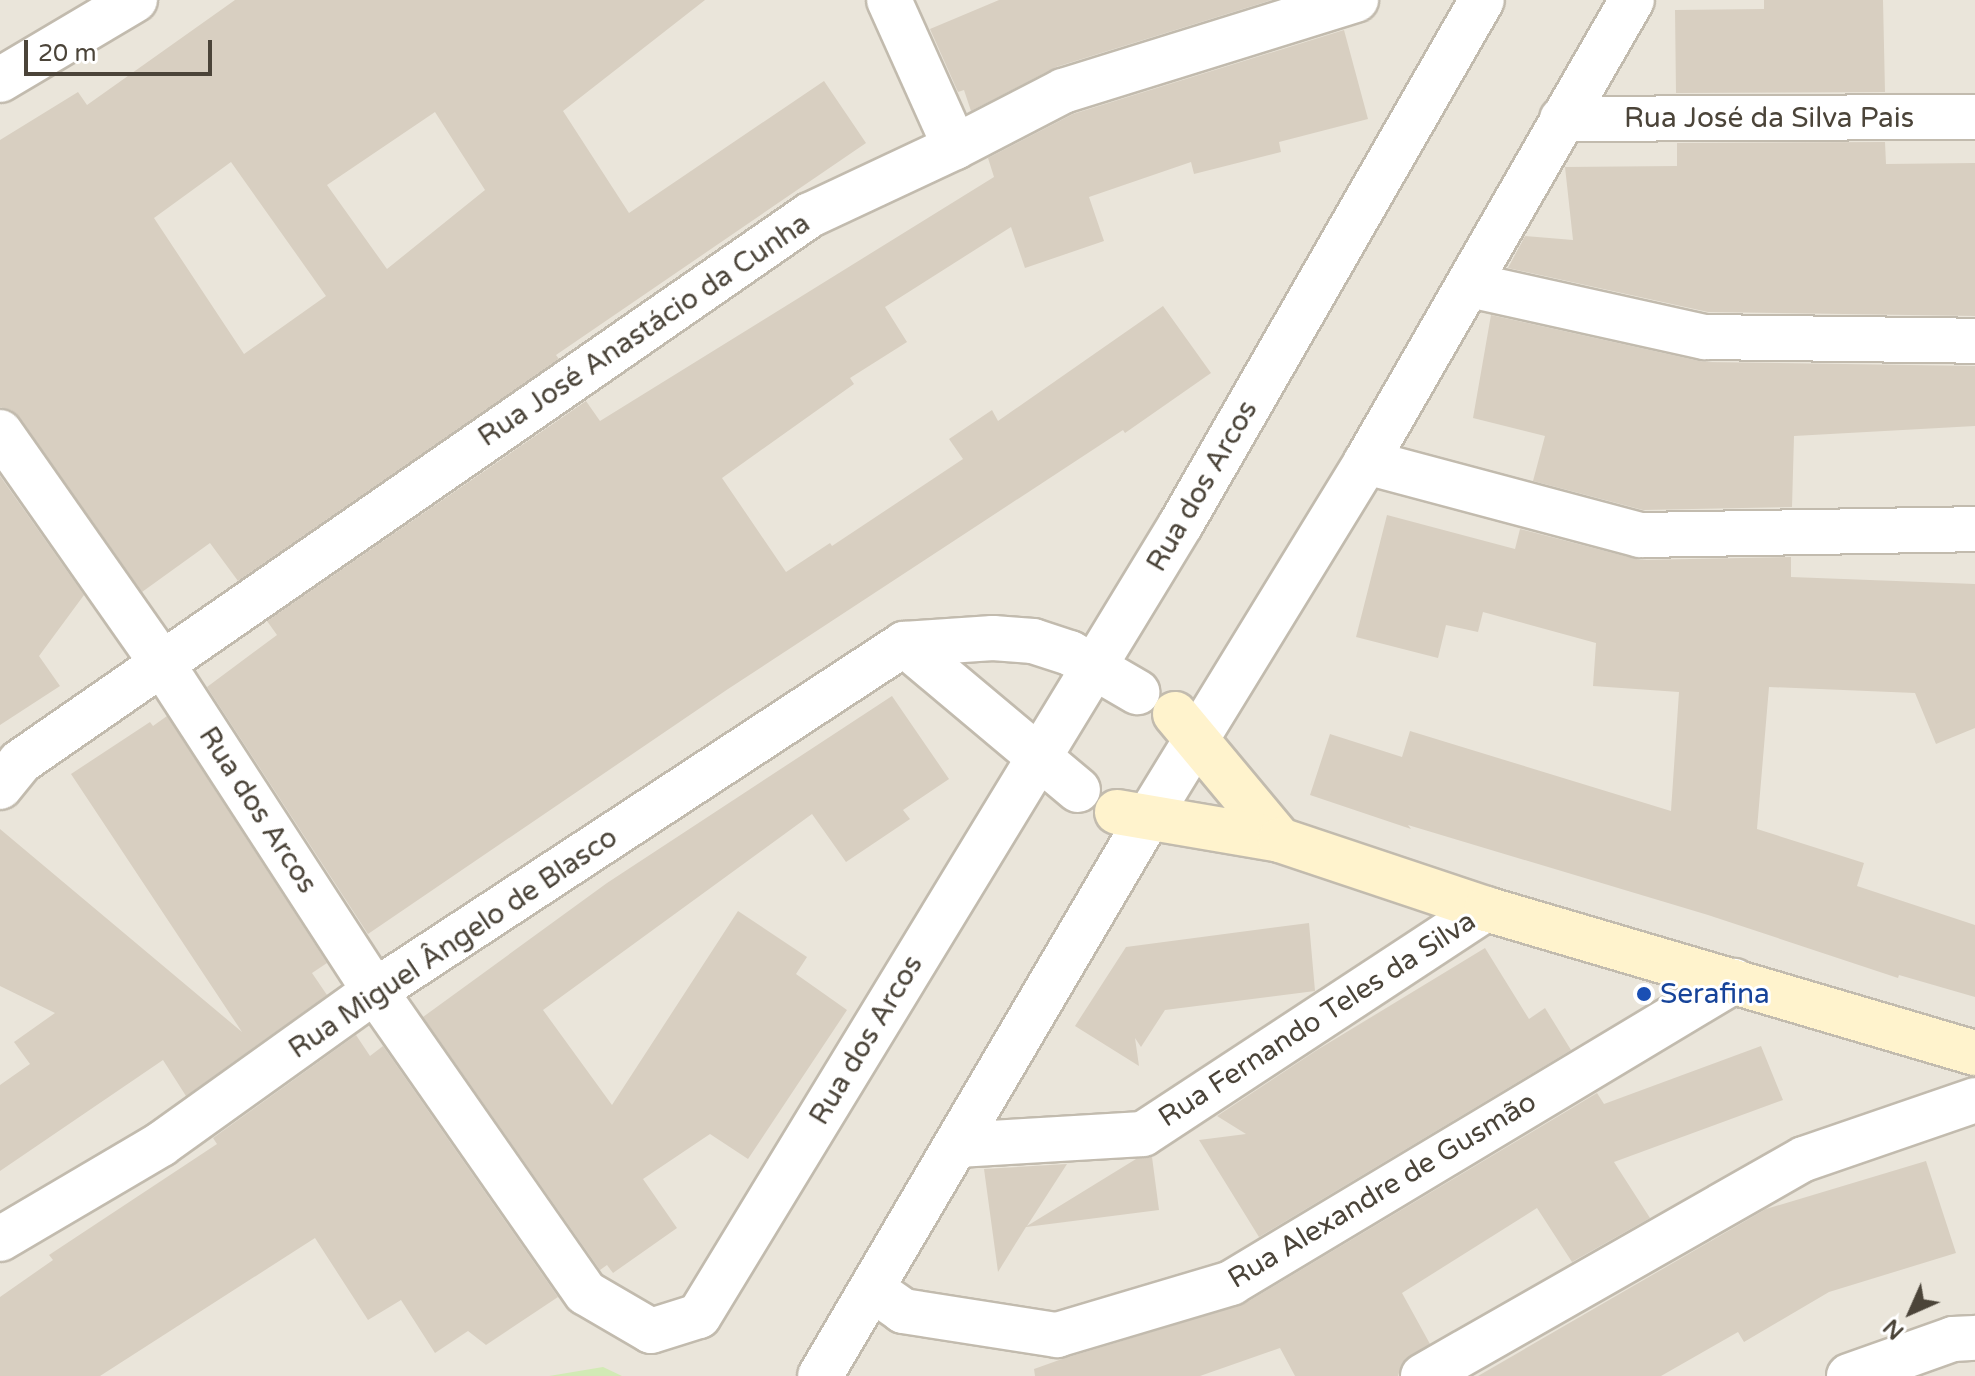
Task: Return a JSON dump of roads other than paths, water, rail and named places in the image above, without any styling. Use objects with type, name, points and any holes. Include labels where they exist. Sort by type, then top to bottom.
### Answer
[{"type":"street","points":[[0,80],[135,0]]},
{"type":"street","points":[[889,0],[955,147]]},
{"type":"street","name":"Rua José Anastácio da Cunha","points":[[0,787],[20,762],[161,662],[810,215],[955,147],[1063,91],[1356,0]]},
{"type":"street","name":"Rua dos Arcos","points":[[0,432],[161,662],[375,991],[586,1293],[651,1331],[699,1316],[1181,524],[1482,0]]},
{"type":"street","points":[[820,1376],[958,1145],[1132,815],[1186,727],[1366,462],[1632,0]]},
{"type":"street","name":"Rua José da Silva Pais","points":[[1562,119],[1975,117]]},
{"type":"street","points":[[1470,285],[1705,337],[1975,341]]},
{"type":"street","points":[[1366,462],[1640,535],[1975,529]]},
{"type":"street","name":"Rua Miguel Ângelo de Blasco","points":[[0,1239],[161,1144],[375,991],[904,644],[993,638],[1033,641],[1070,653],[1137,692]]},
{"type":"street","points":[[904,644],[1078,790]]},
{"type":"street","points":[[1186,727],[1280,840]]},
{"type":"street","points":[[1132,815],[1280,840],[1486,909],[1975,1053]]},
{"type":"street","name":"Rua Fernando Teles da Silva","points":[[958,1145],[1143,1134],[1486,909]]},
{"type":"street","name":"Rua Alexandre de Gusmão","points":[[872,1289],[903,1311],[1057,1335],[1231,1283],[1734,981]]},
{"type":"street","points":[[1423,1376],[1804,1159],[1975,1100]]},
{"type":"street","points":[[1849,1376],[1953,1339],[1975,1338]]},
{"type":"place","name":"Serafina","points":[[1644,994]]}]
